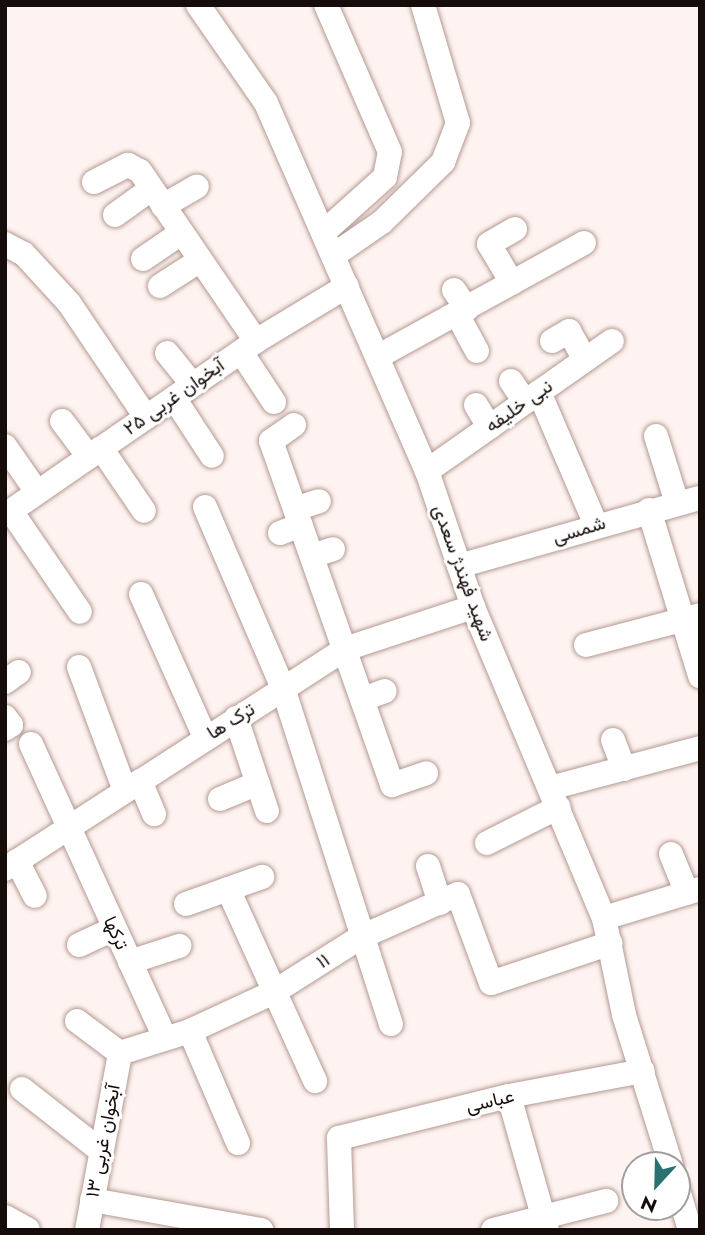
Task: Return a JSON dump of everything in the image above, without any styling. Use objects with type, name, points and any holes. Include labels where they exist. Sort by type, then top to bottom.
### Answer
[{"type":"street","name":"شهید فهندژ سعدی","points":[[198,5],[266,103],[379,356],[427,471],[473,607],[604,918],[624,1015],[667,1151]]},
{"type":"street","points":[[324,232],[385,177],[390,152],[326,5]]},
{"type":"street","points":[[334,255],[382,222],[443,162],[458,123],[425,6]]},
{"type":"street","points":[[94,182],[128,164],[157,197],[200,261],[248,346],[274,402]]},
{"type":"street","points":[[115,215],[157,197],[197,186]]},
{"type":"street","points":[[512,284],[489,244],[515,229]]},
{"type":"street","points":[[143,259],[181,233]]},
{"type":"street","points":[[379,356],[459,304],[512,284],[584,243]]},
{"type":"street","points":[[12,254],[69,303],[146,417]]},
{"type":"street","points":[[160,286],[200,261]]},
{"type":"street","name":"آبخوان غربی ۲۵","points":[[8,513],[248,346],[347,286]]},
{"type":"street","points":[[459,304],[477,351]]},
{"type":"street","points":[[552,341],[569,331],[585,360]]},
{"type":"street","name":"نبی خلیفه","points":[[427,471],[612,341]]},
{"type":"street","points":[[167,353],[212,456]]},
{"type":"street","points":[[511,382],[532,397],[596,525]]},
{"type":"street","points":[[476,405],[489,427]]},
{"type":"street","points":[[62,421],[95,452],[144,511]]},
{"type":"street","points":[[294,425],[271,440],[292,522],[323,553],[345,649],[374,695],[393,785],[426,773]]},
{"type":"street","points":[[656,436],[689,500]]},
{"type":"street","points":[[5,446],[37,492]]},
{"type":"street","name":"شمسی","points":[[459,566],[689,500]]},
{"type":"street","points":[[292,522],[319,501]]},
{"type":"street","points":[[205,507],[284,688],[361,937],[391,1024]]},
{"type":"street","points":[[649,510],[691,617],[700,676]]},
{"type":"street","points":[[8,513],[80,612]]},
{"type":"street","points":[[141,594],[205,737]]},
{"type":"street","name":"ترک ها","points":[[8,867],[205,737],[345,649],[473,607]]},
{"type":"street","points":[[586,645],[691,617]]},
{"type":"street","points":[[79,667],[132,786],[154,814]]},
{"type":"street","points":[[5,717],[11,725],[5,729]]},
{"type":"street","points":[[236,718],[267,811]]},
{"type":"street","points":[[613,740],[624,769]]},
{"type":"street","name":"ترکها","points":[[31,744],[67,829],[165,1038]]},
{"type":"street","points":[[486,843],[554,797],[624,769],[700,748]]},
{"type":"street","points":[[220,799],[258,783]]},
{"type":"street","points":[[604,918],[694,891],[671,854]]},
{"type":"street","points":[[428,866],[449,899],[491,983],[611,943]]},
{"type":"street","points":[[8,867],[35,896]]},
{"type":"street","points":[[186,904],[262,877]]},
{"type":"street","points":[[228,890],[315,1081]]},
{"type":"street","name":"۱۱","points":[[120,1053],[190,1031],[274,992],[361,937],[449,899]]},
{"type":"street","points":[[79,945],[114,929]]},
{"type":"street","points":[[130,962],[180,946]]},
{"type":"street","points":[[77,1021],[120,1053]]},
{"type":"street","points":[[190,1031],[238,1143]]},
{"type":"street","name":"آبخوان غربی ۱۳","points":[[87,1230],[120,1053]]},
{"type":"street","name":"عباسی","points":[[342,1230],[339,1138],[509,1096],[643,1071]]},
{"type":"street","points":[[22,1089],[102,1151]]},
{"type":"street","points":[[509,1096],[546,1224]]},
{"type":"street","points":[[92,1200],[261,1230]]},
{"type":"street","points":[[493,1230],[546,1224],[606,1201]]},
{"type":"street","points":[[5,1217],[28,1230]]}]
